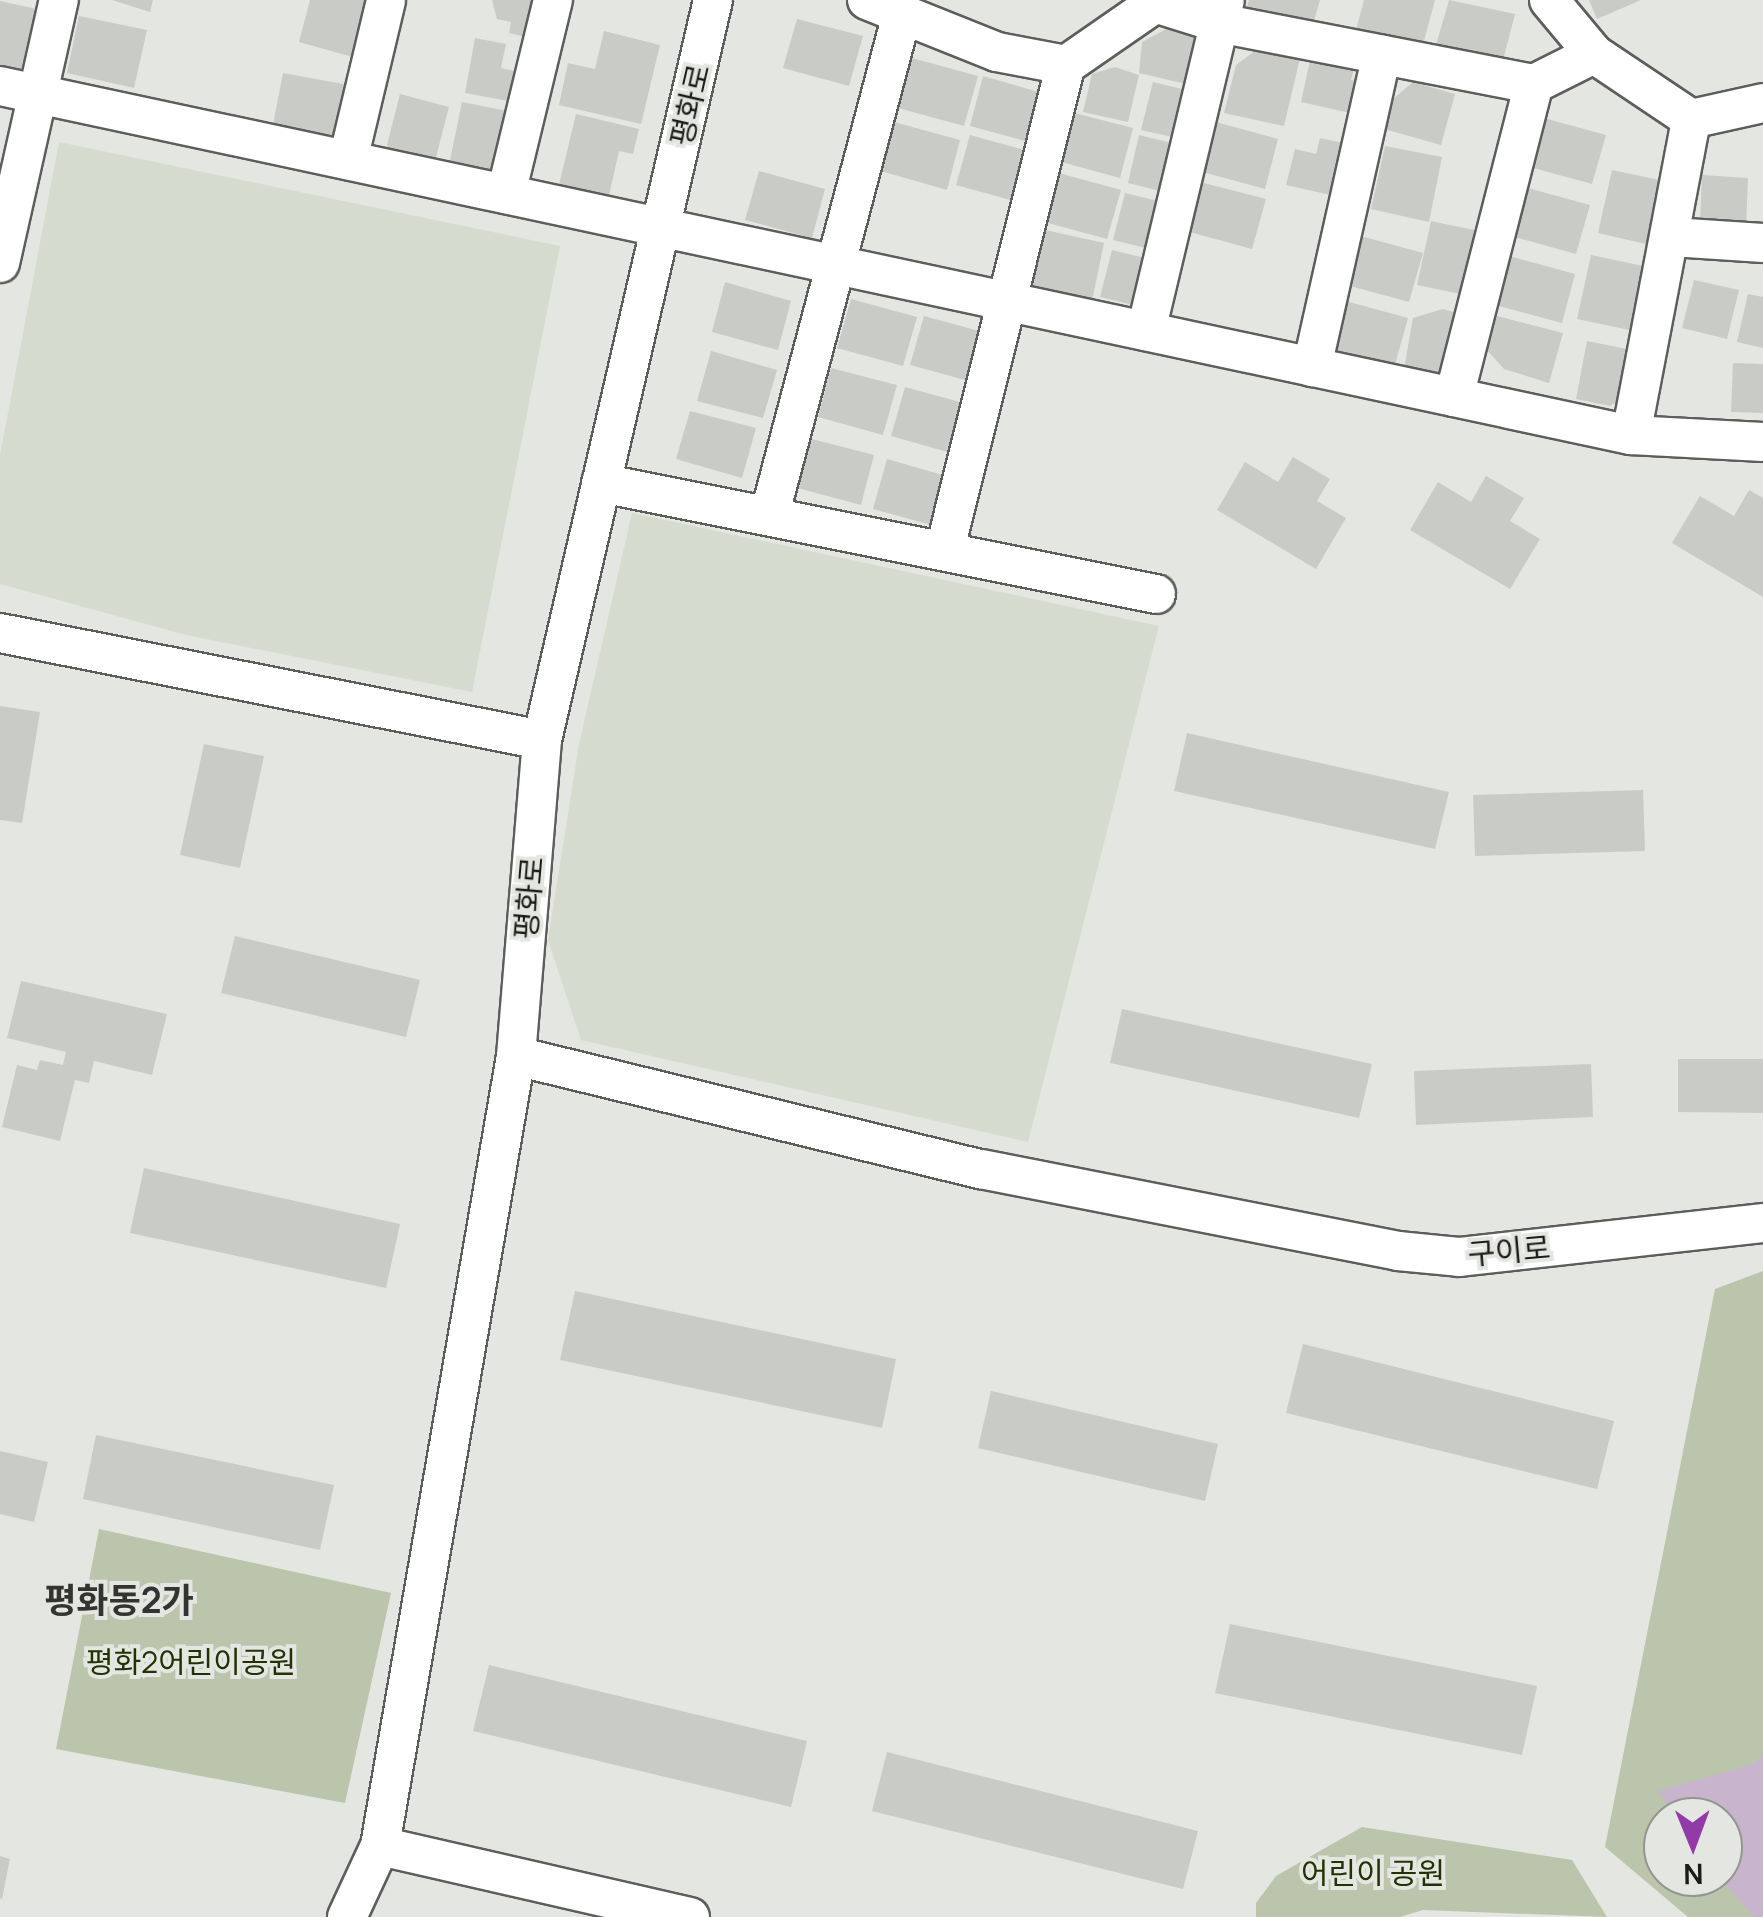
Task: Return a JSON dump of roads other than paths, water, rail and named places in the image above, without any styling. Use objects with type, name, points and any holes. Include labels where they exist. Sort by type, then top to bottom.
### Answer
[{"type":"street","points":[[0,263],[59,0]]},
{"type":"street","points":[[348,160],[386,0]]},
{"type":"street","points":[[506,194],[553,0]]},
{"type":"street","name":"평화로","points":[[347,1917],[380,1846],[516,1056],[542,740],[714,0]]},
{"type":"street","points":[[867,0],[997,52],[1066,65]]},
{"type":"street","points":[[1548,0],[1594,54],[1691,119],[1763,102]]},
{"type":"street","points":[[945,549],[1066,65],[1158,2],[1222,11],[1382,54],[1534,84],[1594,54]]},
{"type":"street","points":[[1146,332],[1222,11]]},
{"type":"street","points":[[770,513],[902,14]]},
{"type":"street","points":[[1312,367],[1382,54]]},
{"type":"street","points":[[1454,397],[1534,84]]},
{"type":"street","points":[[0,86],[1631,435],[1763,442]]},
{"type":"street","points":[[1631,435],[1672,237],[1691,119]]},
{"type":"street","points":[[1672,237],[1763,243]]},
{"type":"street","points":[[601,483],[770,513],[1156,594]]},
{"type":"street","points":[[0,632],[542,740]]},
{"type":"street","name":"구이로","points":[[516,1056],[980,1168],[1459,1257],[1763,1222]]},
{"type":"street","points":[[380,1846],[690,1917]]},
{"type":"district","name":"평화동2가","points":[[119,1600]]},
{"type":"park label","name":"평화2어린이공원","points":[[191,1662]]},
{"type":"park label","name":"어린이 공원","points":[[1373,1873]]}]
